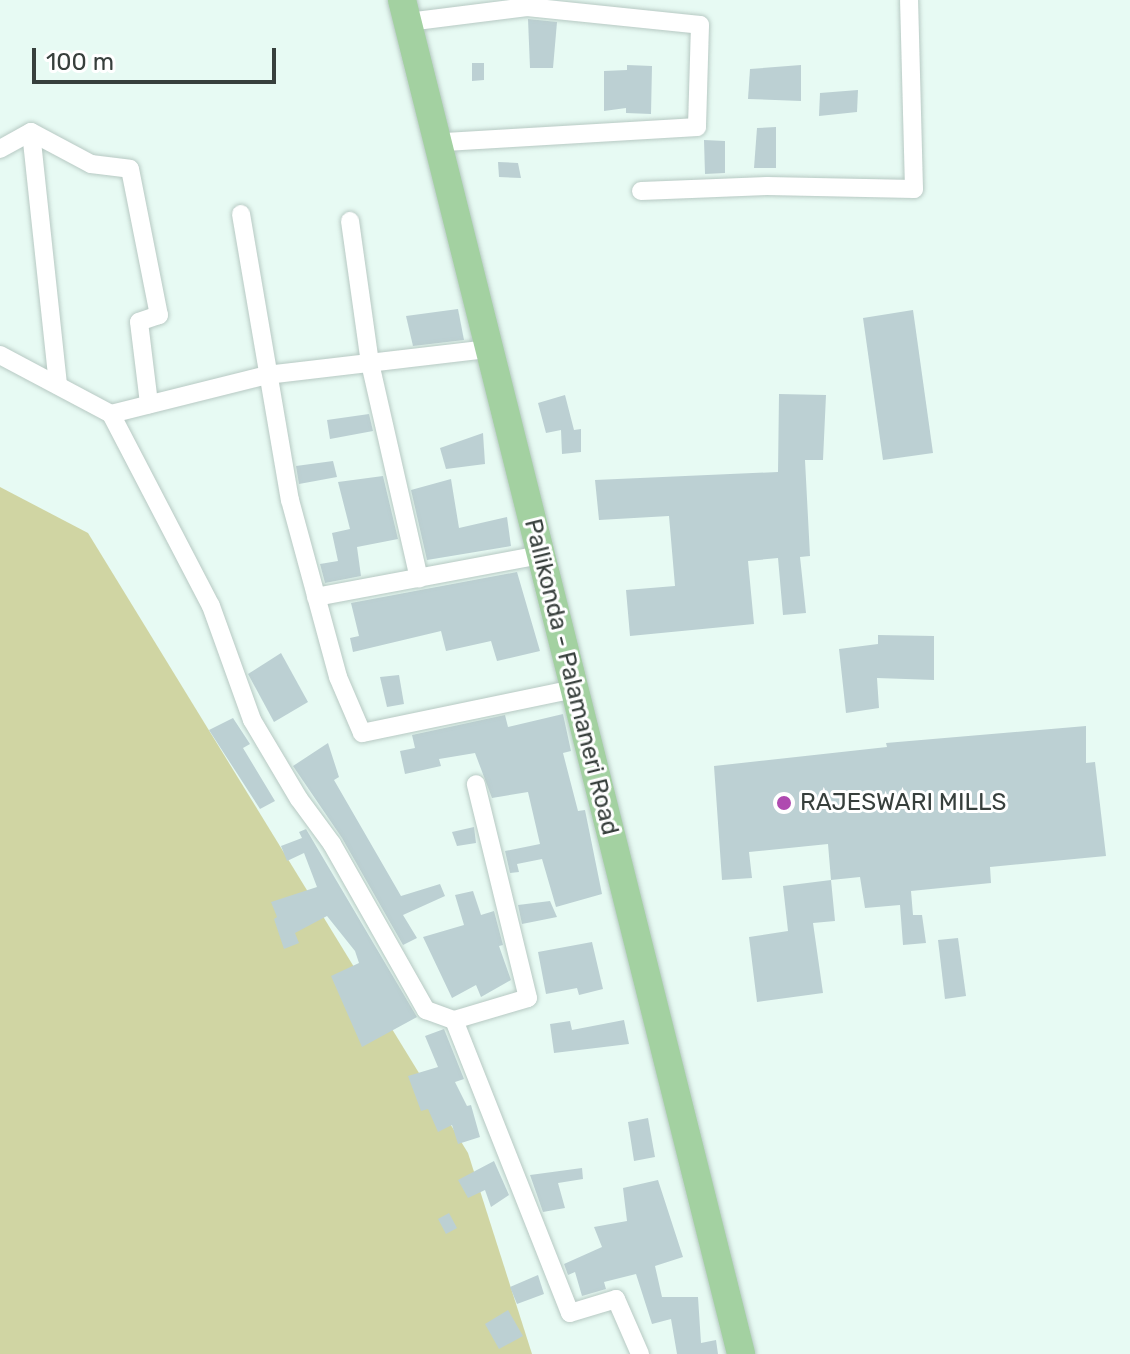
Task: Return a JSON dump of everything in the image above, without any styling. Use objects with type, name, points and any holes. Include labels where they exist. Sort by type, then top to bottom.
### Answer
[{"type":"main road","name":"Pallikonda - Palamaneri Road","points":[[405,11],[441,142],[488,349],[741,1354]]},
{"type":"street","points":[[641,191],[767,186],[914,189],[909,0]]},
{"type":"street","points":[[405,11],[527,7],[700,25],[697,127],[441,142]]},
{"type":"street","points":[[0,149],[31,132]]},
{"type":"street","points":[[31,132],[58,386]]},
{"type":"street","points":[[31,132],[91,164],[130,169],[159,315],[139,322],[149,404]]},
{"type":"street","points":[[241,214],[290,500],[338,677],[362,733],[414,718],[574,689]]},
{"type":"street","points":[[350,221],[370,363],[419,578]]},
{"type":"street","points":[[111,414],[267,375],[488,349]]},
{"type":"street","points":[[0,355],[111,414],[211,606],[238,669],[252,720],[299,799],[332,844],[426,1010],[454,1020],[528,998],[476,784]]},
{"type":"street","points":[[316,597],[540,555]]},
{"type":"street","points":[[454,1020],[570,1313],[616,1299],[640,1354]]},
{"type":"green space","points":[[0,487],[88,533],[468,1153],[532,1354],[0,1354]]},
{"type":"building","points":[[528,19],[557,22],[553,68],[530,68]]},
{"type":"building","points":[[472,63],[484,63],[484,80],[472,81]]},
{"type":"building","points":[[627,65],[652,66],[651,114],[626,113],[626,108],[604,111],[604,71],[627,70]]},
{"type":"building","points":[[801,65],[801,101],[748,99],[750,69]]},
{"type":"building","points":[[858,90],[857,112],[819,116],[820,93]]},
{"type":"building","points":[[776,127],[776,168],[754,168],[757,128]]},
{"type":"building","points":[[704,140],[725,141],[725,173],[705,174]]},
{"type":"building","points":[[498,162],[518,163],[521,178],[499,177]]},
{"type":"building","points":[[458,309],[464,340],[413,346],[406,316]]},
{"type":"building","points":[[913,310],[933,453],[883,460],[863,318]]},
{"type":"building","points":[[779,394],[826,395],[823,460],[805,460],[810,556],[800,557],[806,613],[783,615],[778,558],[748,561],[754,624],[630,636],[626,590],[675,586],[669,516],[599,520],[595,480],[778,472]]},
{"type":"building","points":[[565,395],[574,430],[581,429],[581,452],[562,454],[561,430],[546,433],[538,403]]},
{"type":"building","points":[[369,414],[373,431],[330,439],[327,420]]},
{"type":"building","points":[[483,433],[485,464],[446,469],[440,448]]},
{"type":"building","points":[[333,461],[337,477],[299,484],[296,466]]},
{"type":"building","points":[[383,476],[398,539],[357,547],[361,576],[325,583],[320,564],[338,561],[332,533],[350,529],[338,482]]},
{"type":"building","points":[[451,479],[459,528],[507,517],[511,546],[427,560],[411,490]]},
{"type":"building","points":[[517,572],[540,651],[497,661],[491,641],[446,651],[441,631],[353,652],[350,638],[359,636],[351,603]]},
{"type":"building","points":[[878,635],[934,636],[934,680],[877,678],[879,708],[846,713],[839,649],[878,644]]},
{"type":"building","points":[[281,653],[308,702],[274,722],[248,674]]},
{"type":"building","points":[[399,675],[404,704],[387,707],[380,677]]},
{"type":"building","points":[[563,714],[571,751],[563,753],[578,811],[585,810],[602,894],[556,907],[542,859],[517,864],[519,872],[510,873],[505,851],[540,844],[528,792],[492,798],[475,753],[439,759],[441,766],[405,774],[400,751],[415,748],[412,735],[505,715],[508,727]]},
{"type":"building","points":[[233,718],[250,744],[243,748],[275,801],[260,809],[209,730]]},
{"type":"building","points":[[1086,726],[1086,763],[1095,762],[1106,856],[990,867],[991,883],[911,891],[913,915],[922,915],[926,943],[903,945],[900,905],[865,908],[860,877],[831,880],[828,844],[749,852],[752,878],[722,880],[714,766],[887,747],[886,743]]},
{"type":"building","points":[[328,743],[339,777],[334,780],[401,896],[440,884],[445,896],[403,915],[417,938],[403,945],[342,838],[293,766]]},
{"type":"building","points":[[474,827],[476,843],[457,846],[452,832]]},
{"type":"building","points":[[306,829],[417,1017],[362,1047],[331,976],[359,963],[355,951],[327,916],[295,933],[299,943],[284,949],[274,919],[277,917],[271,902],[317,887],[304,853],[287,861],[281,846],[302,838],[299,832]]},
{"type":"building","points":[[831,880],[835,921],[813,923],[823,993],[757,1002],[749,937],[788,931],[783,886]]},
{"type":"building","points":[[473,891],[481,915],[494,911],[503,945],[499,946],[511,980],[481,997],[476,985],[452,998],[423,937],[464,925],[455,895]]},
{"type":"building","points":[[550,901],[557,917],[522,924],[518,905]]},
{"type":"building","points":[[958,938],[966,996],[945,999],[938,940]]},
{"type":"building","points":[[592,942],[603,989],[579,995],[577,988],[546,994],[538,952]]},
{"type":"building","points":[[624,1020],[629,1044],[554,1053],[550,1024],[570,1021],[572,1030]]},
{"type":"building","points":[[444,1029],[464,1079],[455,1082],[467,1106],[471,1105],[480,1137],[458,1144],[452,1125],[438,1132],[428,1109],[421,1111],[408,1076],[438,1067],[425,1036]]},
{"type":"building","points":[[648,1118],[655,1157],[634,1161],[628,1122]]},
{"type":"building","points":[[494,1161],[509,1195],[491,1207],[485,1190],[468,1198],[458,1180]]},
{"type":"building","points":[[582,1168],[583,1179],[558,1183],[565,1208],[543,1212],[530,1175]]},
{"type":"building","points":[[658,1180],[683,1257],[655,1266],[662,1297],[698,1297],[701,1343],[716,1340],[718,1354],[677,1354],[671,1319],[652,1324],[636,1274],[604,1282],[606,1289],[582,1296],[575,1272],[568,1275],[564,1264],[602,1247],[594,1227],[627,1221],[623,1188]]},
{"type":"building","points":[[449,1213],[457,1228],[446,1234],[438,1219]]},
{"type":"building","points":[[538,1275],[544,1294],[517,1304],[510,1287]]},
{"type":"building","points":[[508,1310],[523,1336],[499,1349],[485,1324]]},
{"type":"place","name":"RAJESWARI MILLS","points":[[784,803]]}]
